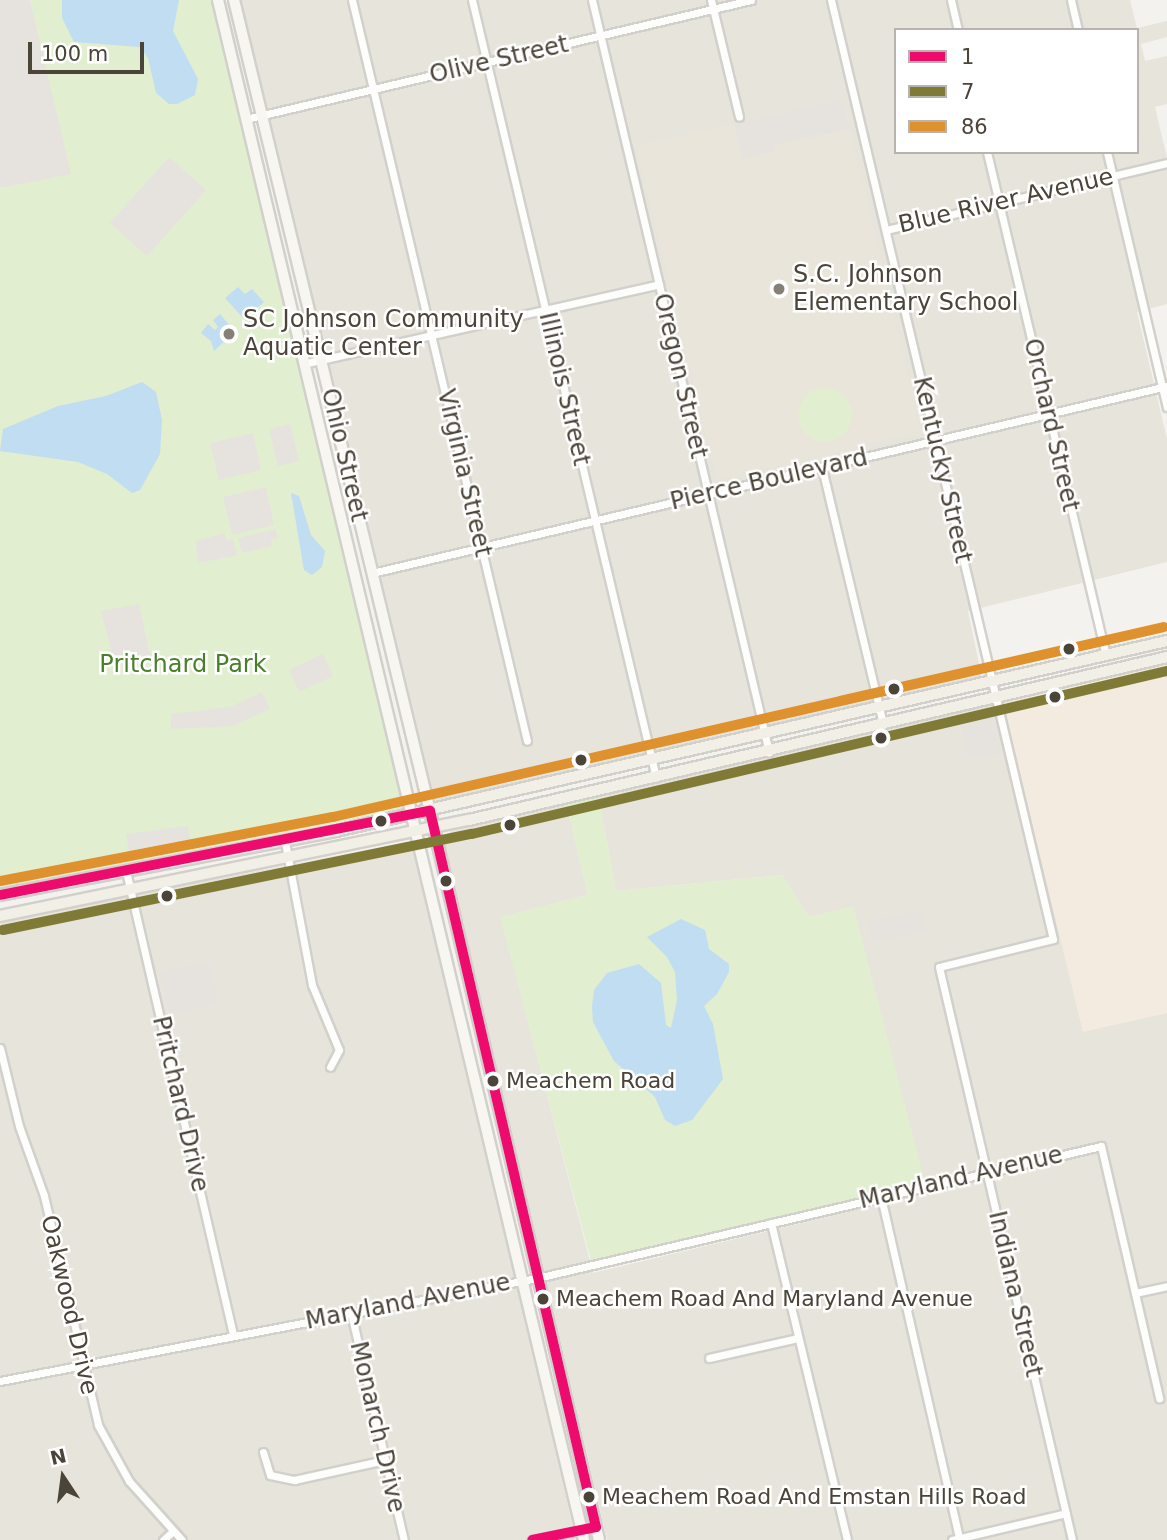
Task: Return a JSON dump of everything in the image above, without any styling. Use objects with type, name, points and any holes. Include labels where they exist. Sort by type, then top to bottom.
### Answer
[{"type":"main road","points":[[0,895],[285,842],[430,811],[1167,641]]},
{"type":"main road","points":[[0,916],[434,828],[1167,657]]},
{"type":"street","name":"Ohio Street","points":[[218,0],[413,814]]},
{"type":"street","name":"Ohio Street","points":[[234,0],[434,828]]},
{"type":"street","name":"Virginia Street","points":[[352,0],[527,741]]},
{"type":"street","name":"Illinois Street","points":[[472,0],[656,778]]},
{"type":"street","name":"Oregon Street","points":[[592,0],[769,752]]},
{"type":"street","points":[[711,0],[739,117]]},
{"type":"street","name":"Olive Street","points":[[246,119],[751,0]]},
{"type":"street","name":"Kentucky Street","points":[[831,0],[1053,939],[939,967]]},
{"type":"street","points":[[951,0],[958,28]]},
{"type":"street","points":[[1071,0],[1078,28]]},
{"type":"street","name":"Orchard Street","points":[[987,154],[1106,656]]},
{"type":"street","points":[[1107,154],[1165,387],[1167,407]]},
{"type":"street","name":"Blue River Avenue","points":[[886,230],[1167,163]]},
{"type":"street","points":[[307,363],[659,284]]},
{"type":"street","name":"Pierce Boulevard","points":[[372,573],[1165,387]]},
{"type":"street","points":[[822,468],[883,724]]},
{"type":"street","points":[[413,814],[583,1535]]},
{"type":"street","points":[[434,828],[599,1540]]},
{"type":"street","points":[[285,842],[313,992],[339,1050],[330,1067]]},
{"type":"street","name":"Pritchard Drive","points":[[126,872],[233,1336]]},
{"type":"street","points":[[448,958],[463,954]]},
{"type":"street","name":"Indiana Street","points":[[939,967],[1072,1540]]},
{"type":"street","name":"Oakwood Drive","points":[[0,1048],[19,1126],[44,1196],[98,1424],[117,1463],[182,1540]]},
{"type":"street","points":[[474,1065],[488,1061]]},
{"type":"street","name":"Maryland Avenue","points":[[0,1381],[537,1278],[1101,1146],[1135,1293]]},
{"type":"street","points":[[501,1181],[515,1178]]},
{"type":"street","points":[[881,1197],[956,1539],[1066,1513]]},
{"type":"street","points":[[771,1223],[847,1540]]},
{"type":"street","points":[[1159,1398],[1135,1293],[1167,1286]]},
{"type":"street","name":"Monarch Drive","points":[[351,1314],[404,1540]]},
{"type":"street","points":[[709,1359],[798,1338]]},
{"type":"street","points":[[554,1411],[567,1408]]},
{"type":"street","points":[[263,1452],[270,1475],[285,1480],[385,1460]]},
{"type":"street","points":[[532,1540],[583,1535],[596,1527]]},
{"type":"street","points":[[163,1540],[173,1531]]},
{"type":"shaded area","points":[[0,0],[30,0],[72,175],[0,188]]},
{"type":"shaded area","points":[[240,0],[1130,0],[1137,28],[1167,21],[1167,37],[1141,44],[1145,61],[1167,56],[1167,104],[1155,107],[1167,158],[1167,304],[1137,312],[1167,439],[1167,562],[968,611],[982,678],[437,802],[431,793]]},
{"type":"shaded area","name":"S.C. Johnson Elementary School","points":[[842,99],[921,431],[717,480],[636,146]]},
{"type":"shaded area","points":[[842,99],[849,129],[773,145],[774,152],[743,159],[734,124]]},
{"type":"shaded area","points":[[169,157],[206,190],[147,256],[110,223]]},
{"type":"shaded area","points":[[290,424],[299,461],[278,466],[269,429]]},
{"type":"shaded area","points":[[253,433],[261,470],[219,480],[210,443]]},
{"type":"shaded area","points":[[266,487],[274,525],[232,535],[223,497]]},
{"type":"shaded area","points":[[275,529],[278,538],[271,540],[272,546],[242,553],[238,538]]},
{"type":"shaded area","points":[[225,533],[227,541],[233,539],[237,555],[199,563],[195,541]]},
{"type":"shaded area","points":[[139,604],[150,655],[114,662],[101,611]]},
{"type":"shaded area","points":[[323,654],[333,676],[299,692],[289,670]]},
{"type":"shaded area","points":[[1167,664],[1167,1013],[1083,1032],[1004,705],[1009,699]]},
{"type":"shaded area","points":[[262,692],[270,709],[233,726],[171,729],[171,714],[230,707]]},
{"type":"shaded area","points":[[1003,701],[1083,1031],[1167,1013],[1167,1540],[607,1540],[444,839],[451,831],[566,803],[588,895],[501,917],[593,1273],[927,1193],[853,907],[809,917],[782,875],[616,891],[598,795]]},
{"type":"shaded area","points":[[992,715],[1001,753],[968,759],[959,722]]},
{"type":"shaded area","points":[[188,826],[191,846],[130,858],[126,834]]},
{"type":"shaded area","points":[[407,842],[416,849],[576,1540],[0,1540],[0,921]]},
{"type":"shaded area","points":[[921,910],[926,931],[873,943],[868,922]]},
{"type":"shaded area","points":[[209,963],[219,1005],[169,1014],[159,971]]},
{"type":"green space","name":"Pritchard Park","points":[[30,0],[211,0],[404,800],[401,810],[0,889],[0,188],[71,174]]},
{"type":"green space","points":[[825,388],[844,396],[852,415],[844,434],[825,442],[806,434],[798,415],[806,396]]},
{"type":"green space","points":[[598,795],[616,891],[782,875],[809,917],[853,906],[926,1186],[592,1265],[500,917],[588,895],[566,803]]},
{"type":"water","points":[[62,0],[179,0],[173,31],[198,79],[195,95],[177,104],[169,104],[156,93],[148,58],[140,47],[74,42],[62,18]]},
{"type":"water","points":[[238,287],[245,294],[252,289],[264,302],[244,319],[225,298]]},
{"type":"water","points":[[220,314],[235,332],[214,351],[211,341],[201,333],[208,324],[215,330],[218,327],[213,320]]},
{"type":"water","points":[[142,382],[156,392],[162,420],[160,454],[140,490],[132,493],[107,474],[78,462],[0,451],[3,429],[58,406],[106,396]]},
{"type":"water","points":[[291,493],[299,496],[311,535],[325,551],[322,567],[312,575],[304,570]]},
{"type":"water","points":[[681,919],[705,930],[709,949],[729,964],[729,972],[717,994],[704,1006],[713,1024],[723,1079],[692,1120],[675,1126],[665,1120],[655,1097],[614,1061],[593,1022],[592,1006],[594,990],[607,973],[639,964],[661,983],[666,1025],[671,1028],[677,1000],[675,972],[667,957],[647,937]]},
{"type":"transit line","name":"86","points":[[0,881],[333,817],[1164,627]]},
{"type":"transit line","name":"7","points":[[3,930],[472,834],[1167,671]]},
{"type":"transit line","name":"1","points":[[0,895],[430,811],[596,1527],[532,1540]]},
{"type":"place","name":"S.C. Johnson Elementary School","points":[[779,289]]},
{"type":"place","name":"SC Johnson Community Aquatic Center","points":[[229,334]]},
{"type":"place","name":"Meachem Road","points":[[493,1081]]},
{"type":"place","name":"Meachem Road And Maryland Avenue","points":[[543,1299]]},
{"type":"place","name":"Meachem Road And Emstan Hills Road","points":[[589,1497]]}]
